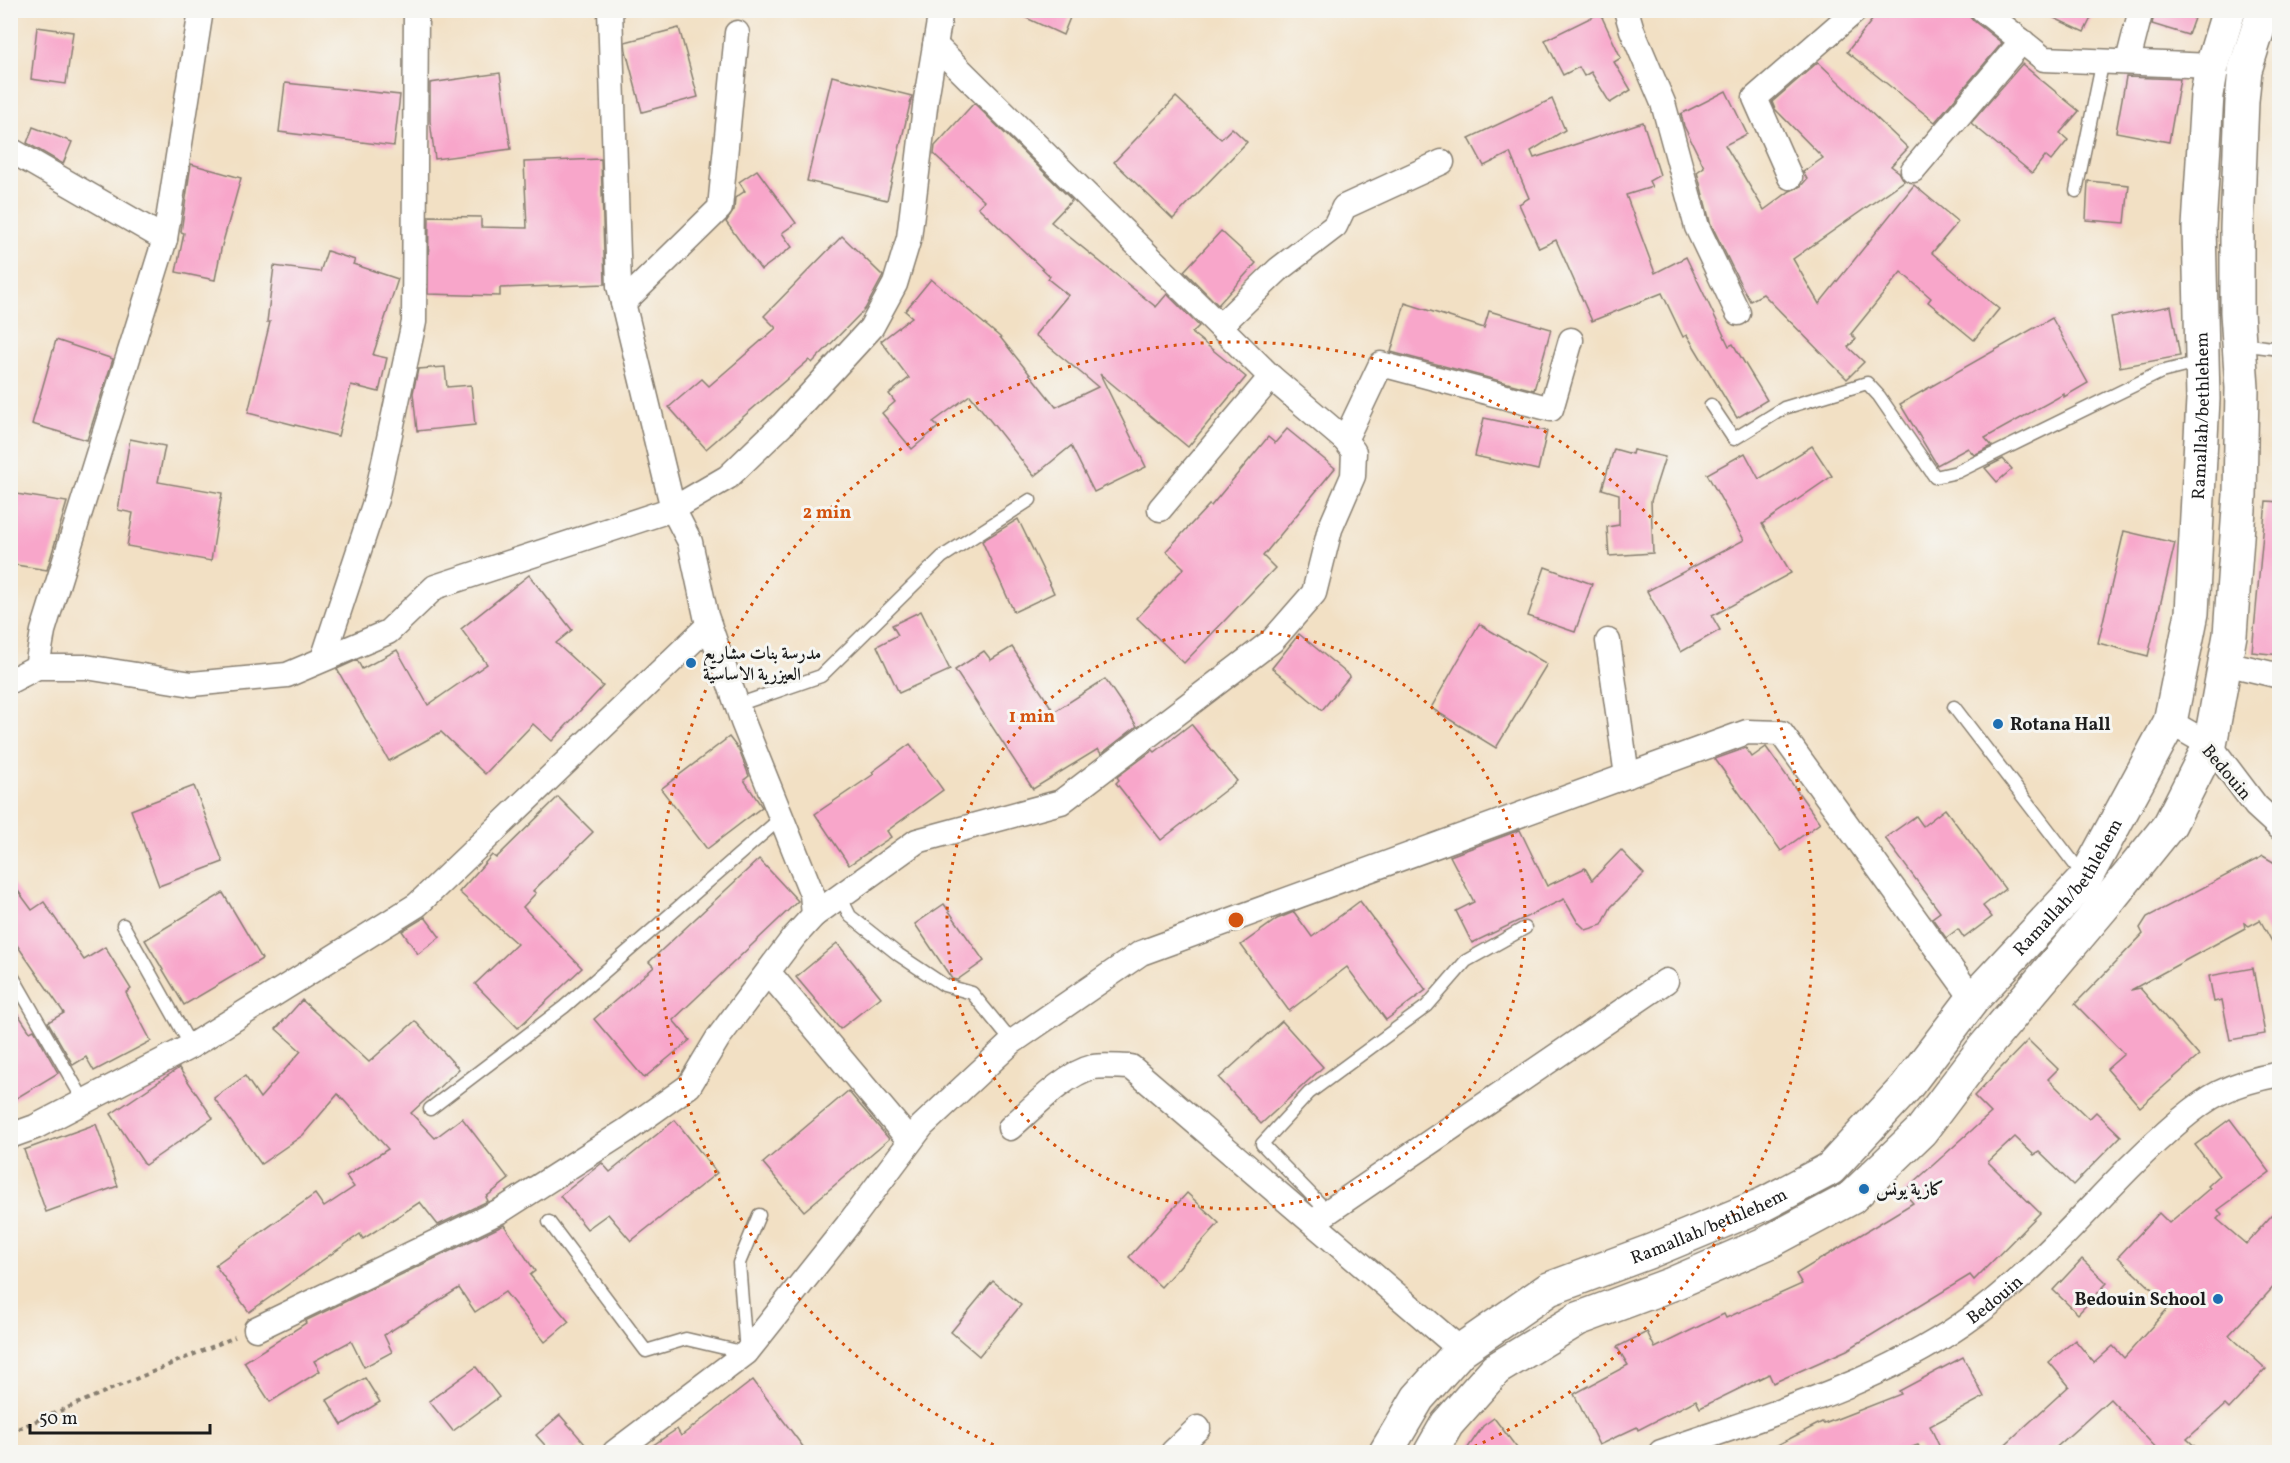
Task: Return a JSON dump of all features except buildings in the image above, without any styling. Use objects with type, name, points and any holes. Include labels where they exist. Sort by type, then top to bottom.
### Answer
[{"type":"main road","name":"Ramallah/bethlehem","points":[[1386,1452],[1418,1398],[1461,1350],[1549,1289],[1651,1251],[1764,1204],[1830,1169],[1906,1088],[1973,999],[2085,879],[2170,722],[2192,613],[2200,485],[2202,362],[2199,226],[2207,95],[2212,66],[2229,10]]},
{"type":"main road","name":"Ramallah/bethlehem","points":[[1431,1452],[1448,1424],[1496,1369],[1578,1319],[1672,1284],[1767,1243],[1851,1198],[1921,1131],[1983,1049],[2170,824],[2210,745],[2230,635],[2241,495],[2242,388],[2237,228],[2245,70],[2264,10]]},
{"type":"street","points":[[37,667],[44,631],[165,239],[201,10]]},
{"type":"street","points":[[323,659],[376,500],[414,322],[416,10]]},
{"type":"street","points":[[610,10],[619,286],[672,509],[690,542],[709,625],[737,705],[812,894],[814,915]]},
{"type":"street","points":[[10,681],[37,667],[86,667],[192,684],[287,675],[388,632],[435,587],[672,509],[728,477],[782,425],[871,328],[895,284],[909,238],[926,99],[941,10]]},
{"type":"street","points":[[1626,10],[1632,30],[1664,104],[1697,227],[1738,313]]},
{"type":"street","points":[[1790,177],[1755,98],[1856,10]]},
{"type":"street","points":[[1983,10],[2044,58],[2212,66]]},
{"type":"street","points":[[2128,61],[2141,10]]},
{"type":"street","points":[[623,303],[720,208],[737,33]]},
{"type":"street","points":[[1913,170],[2022,41]]},
{"type":"street","points":[[256,1329],[502,1210],[627,1130],[689,1086],[718,1038],[794,937],[814,915],[917,841],[1061,801],[1272,641],[1314,593],[1330,529],[1353,476],[1354,452],[1345,440],[1271,377],[935,45]]},
{"type":"street","points":[[10,155],[14,152],[165,239]]},
{"type":"street","points":[[1220,326],[1279,269],[1335,226],[1344,207],[1442,162]]},
{"type":"street","points":[[1345,440],[1381,364],[1551,409],[1571,340]]},
{"type":"street","points":[[1160,509],[1271,377]]},
{"type":"street","points":[[10,1136],[35,1127],[190,1046],[417,905],[709,625]]},
{"type":"street","points":[[1608,641],[1627,776]]},
{"type":"street","points":[[2225,663],[2280,676]]},
{"type":"street","name":"Bedouin","points":[[2170,722],[2210,745],[2256,806],[2280,828]]},
{"type":"street","points":[[615,1452],[746,1353],[922,1126],[1012,1042],[1141,953],[1747,732],[1781,733],[1973,999]]},
{"type":"street","points":[[768,972],[910,1141]]},
{"type":"street","points":[[1321,1217],[1666,981]]},
{"type":"street","points":[[1010,1128],[1060,1085],[1078,1074],[1094,1067],[1131,1067],[1321,1217],[1461,1350]]},
{"type":"street","name":"Bedouin","points":[[1661,1452],[1856,1384],[1914,1355],[1965,1323],[2015,1284],[2153,1144],[2186,1117],[2217,1094],[2254,1078],[2280,1074]]},
{"type":"street","points":[[1173,1452],[1198,1428]]},
{"type":"lane","points":[[2076,191],[2103,60]]},
{"type":"lane","points":[[2239,344],[2280,349]]},
{"type":"lane","points":[[1711,405],[1734,439],[1784,408],[1867,383],[1879,396],[1935,477],[1957,472],[2161,372],[2202,362]]},
{"type":"lane","points":[[737,705],[821,676],[942,557],[1030,500]]},
{"type":"lane","points":[[1954,707],[2085,879]]},
{"type":"lane","points":[[430,1109],[564,1007],[781,818]]},
{"type":"lane","points":[[840,896],[850,916],[899,955],[944,985],[972,993],[1012,1042]]},
{"type":"lane","points":[[123,926],[190,1046]]},
{"type":"lane","points":[[1321,1217],[1262,1144],[1309,1094],[1427,1006],[1466,961],[1525,928]]},
{"type":"lane","points":[[10,972],[84,1101]]},
{"type":"lane","points":[[549,1222],[646,1351],[686,1339],[746,1353],[739,1263],[759,1215]]},
{"type":"path","points":[[10,1432],[256,1329]]},
{"type":"place","name":"مدرسة بنات مشاريع العيزرية الاساسية","points":[[691,663]]},
{"type":"place","name":"Rotana Hall","points":[[1998,724]]},
{"type":"place","name":"كازية يونس","points":[[1864,1189]]},
{"type":"place","name":"Bedouin School","points":[[2218,1299]]}]
